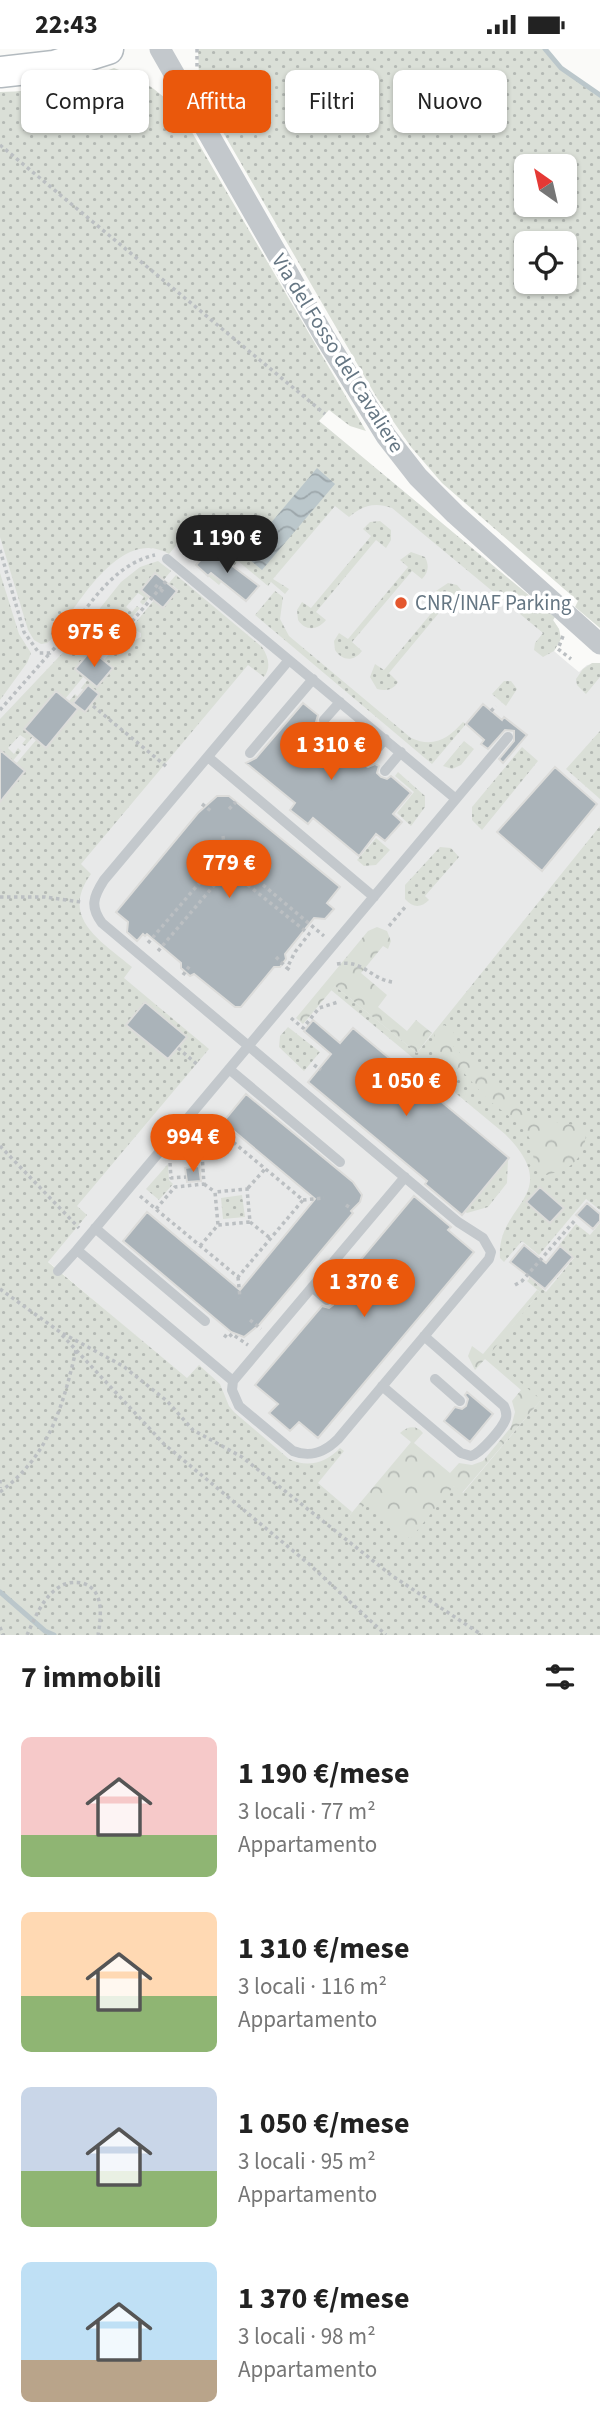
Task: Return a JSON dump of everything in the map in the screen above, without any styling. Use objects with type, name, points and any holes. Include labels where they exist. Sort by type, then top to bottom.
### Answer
[{"type":"main road","points":[[0,72],[54,66],[108,49]]},
{"type":"street","name":"Via del Fosso del Cavaliere","points":[[160,49],[324,335],[386,436],[432,492],[600,643]]},
{"type":"lane","points":[[167,559],[456,799]]},
{"type":"lane","points":[[289,660],[104,880],[95,893],[93,905],[96,915],[102,923],[405,1177],[458,1222],[483,1238],[491,1252],[489,1259],[330,1447],[321,1452],[301,1454],[293,1451],[239,1406],[232,1390],[233,1381],[405,1177]]},
{"type":"lane","points":[[250,753],[313,679]]},
{"type":"lane","points":[[324,720],[340,702]]},
{"type":"lane","points":[[58,1271],[508,737]]},
{"type":"lane","points":[[369,759],[385,739]]},
{"type":"lane","points":[[385,772],[401,753]]},
{"type":"lane","points":[[208,757],[374,897]]},
{"type":"lane","points":[[229,1069],[340,1162]]},
{"type":"lane","points":[[91,1232],[205,1321]]},
{"type":"lane","points":[[77,1250],[233,1381]]},
{"type":"lane","points":[[312,1287],[327,1300]]},
{"type":"lane","points":[[382,1386],[461,1453],[471,1456],[481,1451],[505,1421],[504,1406],[424,1336]]},
{"type":"lane","points":[[435,1379],[460,1401]]},
{"type":"path","points":[[197,49],[198,70]]},
{"type":"path","points":[[0,145],[325,414]]},
{"type":"path","points":[[0,550],[24,632],[39,653],[50,653]]},
{"type":"path","points":[[0,710],[119,572],[139,559],[156,555],[167,559]]},
{"type":"path","points":[[123,632],[158,587],[178,567]]},
{"type":"path","points":[[158,587],[165,593]]},
{"type":"path","points":[[139,604],[144,608]]},
{"type":"path","points":[[564,611],[556,620],[563,637],[558,649],[571,659]]},
{"type":"path","points":[[123,623],[127,627]]},
{"type":"path","points":[[93,706],[167,767]]},
{"type":"path","points":[[491,711],[496,706]]},
{"type":"path","points":[[229,809],[236,802]]},
{"type":"path","points":[[202,804],[211,811]]},
{"type":"path","points":[[223,836],[225,853],[325,937]]},
{"type":"path","points":[[146,946],[225,853]]},
{"type":"path","points":[[156,955],[228,869],[309,935],[295,952],[288,968]]},
{"type":"path","points":[[0,897],[45,897],[81,902]]},
{"type":"path","points":[[389,926],[406,906]]},
{"type":"path","points":[[276,957],[297,976]]},
{"type":"path","points":[[185,963],[187,969]]},
{"type":"path","points":[[333,965],[354,963],[379,979],[392,982]]},
{"type":"path","points":[[182,977],[191,964]]},
{"type":"path","points":[[289,1017],[303,1028],[319,1008],[338,1002]]},
{"type":"path","points":[[177,1048],[199,1066]]},
{"type":"path","points":[[314,1065],[321,1070]]},
{"type":"path","points":[[431,1093],[437,1086]]},
{"type":"path","points":[[203,1118],[303,1200]]},
{"type":"path","points":[[204,1184],[202,1154],[220,1132]]},
{"type":"path","points":[[0,1146],[91,1232]]},
{"type":"path","points":[[178,1155],[194,1153],[195,1167]]},
{"type":"path","points":[[170,1164],[171,1178],[186,1177]]},
{"type":"path","points":[[156,1209],[175,1187],[204,1184],[215,1192],[247,1189],[265,1169]]},
{"type":"path","points":[[247,1189],[250,1222]]},
{"type":"path","points":[[215,1192],[218,1225]]},
{"type":"path","points":[[138,1194],[238,1277]]},
{"type":"path","points":[[240,1299],[238,1277],[303,1200],[324,1198]]},
{"type":"path","points":[[515,1285],[522,1281],[576,1219]]},
{"type":"path","points":[[200,1246],[218,1225],[250,1222],[271,1238]]},
{"type":"path","points":[[0,1289],[60,1332],[123,1366],[167,1401],[193,1430],[242,1457],[391,1574],[482,1635]]},
{"type":"path","points":[[60,1332],[164,1444],[309,1564],[386,1635]]},
{"type":"path","points":[[224,1335],[228,1338],[232,1334],[250,1346]]},
{"type":"path","points":[[0,1490],[17,1479],[46,1442],[64,1401],[76,1349]]},
{"type":"path","points":[[0,1480],[0,1490]]},
{"type":"path","points":[[27,1635],[39,1609],[52,1594],[61,1586],[79,1583],[87,1585],[95,1592],[100,1602],[98,1635]]},
{"type":"path","points":[[0,1627],[3,1635]]},
{"type":"shaded area","points":[[0,156],[555,617],[553,620],[561,639],[554,651],[568,663],[579,672],[587,665],[600,663],[600,1410],[446,1595],[0,1221]]},
{"type":"green space","points":[[198,49],[545,49],[561,68],[600,95],[600,628],[575,607],[578,601],[442,483],[411,447],[377,398],[223,133],[271,133],[271,70],[199,70]]},
{"type":"green space","points":[[149,86],[163,97],[163,133],[192,133],[366,431],[350,426],[329,410],[319,421],[555,617],[553,620],[561,639],[554,651],[543,657],[534,650],[535,643],[543,633],[392,508],[380,505],[364,507],[349,517],[335,506],[273,579],[289,589],[285,594],[271,582],[268,586],[238,561],[219,585],[208,576],[222,558],[188,531],[169,554],[151,548],[134,551],[118,559],[89,589],[55,636],[47,643],[41,644],[34,640],[28,630],[0,537],[0,92],[21,91],[21,133],[149,133]]},
{"type":"green space","points":[[380,521],[391,530],[391,540],[386,548],[376,540],[316,612],[326,620],[315,628],[304,626],[298,620],[297,610],[302,602],[311,608],[371,536],[363,529],[370,522]]},
{"type":"green space","points":[[411,552],[425,557],[428,568],[426,574],[422,579],[412,571],[352,642],[362,651],[359,655],[348,659],[341,656],[335,650],[334,641],[339,633],[348,639],[408,567],[400,560]]},
{"type":"green space","points":[[158,561],[171,571],[143,605],[140,602],[144,597],[138,593],[126,607],[132,612],[137,606],[140,608],[127,624],[124,621],[128,616],[122,611],[111,625],[117,631],[121,625],[124,627],[114,639],[107,631],[95,645],[101,650],[108,642],[110,644],[93,665],[94,657],[88,653],[75,668],[89,670],[60,705],[57,703],[62,696],[56,691],[24,729],[30,734],[37,726],[40,728],[25,746],[22,744],[26,739],[20,735],[8,748],[14,754],[18,748],[21,751],[1,775],[0,770],[10,758],[4,753],[0,757],[0,719],[73,642],[121,582],[140,567]]},
{"type":"green space","points":[[0,573],[19,634],[31,653],[27,663],[0,700]]},
{"type":"green space","points":[[176,575],[262,647],[268,659],[268,670],[264,677],[248,665],[81,864],[91,874],[82,890],[80,903],[82,916],[88,927],[132,967],[124,978],[209,1049],[77,1206],[87,1215],[48,1262],[187,1378],[199,1365],[220,1384],[234,1412],[289,1459],[316,1463],[340,1448],[344,1451],[318,1483],[352,1512],[349,1516],[352,1518],[366,1502],[455,1486],[463,1493],[540,1401],[488,1355],[540,1292],[527,1281],[530,1278],[546,1292],[574,1258],[559,1245],[576,1224],[590,1235],[600,1223],[600,1635],[0,1635],[0,802],[25,771],[20,767],[4,778],[75,694],[78,697],[74,703],[85,712],[84,690],[81,688],[92,674],[102,682],[113,668],[107,663],[99,673],[96,670],[128,631],[135,640],[141,637],[141,633],[131,628],[160,593],[157,603],[163,608],[178,590],[172,585],[166,592],[163,590]]},
{"type":"green space","points":[[448,583],[457,585],[463,592],[462,606],[459,610],[448,602],[389,673],[398,682],[396,685],[389,689],[377,689],[370,677],[375,664],[384,670],[444,598],[436,591]]},
{"type":"green space","points":[[275,591],[283,597],[280,619],[289,636],[411,738],[433,742],[452,733],[463,722],[466,724],[432,764],[255,615]]},
{"type":"green space","points":[[592,663],[600,663],[600,677],[586,694],[577,685],[576,679],[583,669]]},
{"type":"green space","points":[[504,681],[511,681],[517,689],[506,706],[492,694]]},
{"type":"green space","points":[[600,731],[600,799],[566,769]]},
{"type":"green space","points":[[464,741],[474,749],[461,765],[452,769],[443,766]]},
{"type":"green space","points":[[522,747],[538,761],[482,830],[472,820],[472,807]]},
{"type":"green space","points":[[398,772],[425,796],[425,807],[411,826],[397,813],[414,792],[395,776]]},
{"type":"green space","points":[[600,826],[600,1210],[586,1199],[539,1255],[522,1241],[504,1262],[500,1258],[502,1239],[529,1186],[529,1172],[522,1155],[505,1134],[331,990],[335,986],[417,1053]]},
{"type":"green space","points":[[376,838],[390,850],[376,865],[364,866],[357,860]]},
{"type":"green space","points":[[440,847],[451,848],[459,857],[425,896],[429,900],[420,906],[411,904],[405,899],[405,885]]},
{"type":"green space","points":[[377,927],[387,931],[391,941],[388,949],[383,946],[361,973],[387,995],[378,1007],[407,1031],[416,1020],[432,1033],[417,1053],[335,986],[303,1024],[296,1018],[368,931]]},
{"type":"green space","points":[[444,1025],[453,1030],[453,1047],[491,1082],[502,1087],[515,1105],[531,1118],[575,1125],[586,1134],[579,1157],[569,1167],[546,1175],[535,1168],[531,1141],[523,1127],[487,1099],[463,1072],[443,1059],[431,1046],[436,1030]]},
{"type":"green space","points":[[288,1027],[320,1052],[304,1071],[279,1047],[280,1036]]},
{"type":"green space","points":[[199,1127],[211,1137],[199,1152],[178,1152]]},
{"type":"green space","points":[[508,1159],[507,1183],[488,1207],[467,1213],[464,1211]]},
{"type":"green space","points":[[168,1164],[169,1180],[173,1184],[159,1200],[146,1189]]},
{"type":"green space","points":[[242,1195],[245,1217],[223,1219],[221,1198]]},
{"type":"green space","points":[[537,1290],[540,1292],[489,1355],[541,1400],[462,1493],[454,1486],[410,1539],[367,1502],[352,1519],[349,1516],[411,1442],[400,1433],[406,1429],[412,1427],[423,1433],[414,1443],[450,1473],[459,1463],[472,1465],[483,1461],[511,1427],[515,1412],[512,1401],[521,1390],[485,1359],[475,1370],[468,1356],[472,1346],[483,1354]]},
{"type":"water","points":[[317,468],[335,484],[262,570],[244,555]]},
{"type":"building","points":[[210,549],[259,586],[246,601],[211,573],[208,576],[196,565]]},
{"type":"building","points":[[155,573],[177,591],[163,608],[141,590]]},
{"type":"building","points":[[91,650],[113,668],[97,687],[75,669]]},
{"type":"building","points":[[88,685],[99,694],[85,712],[73,703]]},
{"type":"building","points":[[56,691],[78,709],[46,748],[24,729]]},
{"type":"building","points":[[303,703],[318,715],[316,722],[319,726],[326,728],[330,725],[363,753],[361,759],[364,765],[379,766],[377,773],[381,777],[387,779],[391,776],[411,793],[393,814],[402,822],[385,841],[376,834],[359,856],[313,818],[308,824],[290,810],[295,803],[246,763],[256,758]]},
{"type":"building","points":[[483,704],[502,720],[504,717],[527,735],[503,763],[499,759],[514,741],[514,731],[505,730],[488,749],[481,744],[484,740],[466,724]]},
{"type":"building","points":[[0,750],[25,771],[0,802]]},
{"type":"building","points":[[555,767],[597,804],[542,871],[497,832]]},
{"type":"building","points":[[217,796],[229,796],[340,887],[327,903],[334,909],[325,919],[314,918],[285,954],[286,959],[280,967],[274,967],[241,1007],[235,1007],[194,974],[190,976],[181,968],[181,963],[147,934],[143,934],[137,941],[127,932],[128,922],[116,912],[198,813]]},
{"type":"building","points":[[145,1002],[187,1037],[168,1059],[126,1025]]},
{"type":"building","points":[[313,1020],[340,1043],[353,1028],[509,1158],[462,1215],[425,1184],[427,1181],[308,1082],[331,1054],[304,1031]]},
{"type":"building","points":[[246,1094],[353,1182],[362,1195],[360,1202],[351,1211],[353,1213],[259,1325],[244,1337],[231,1332],[123,1241],[147,1212],[240,1290],[315,1199],[223,1122]]},
{"type":"building","points":[[199,1166],[201,1181],[187,1182],[185,1168]]},
{"type":"building","points":[[540,1187],[564,1208],[550,1223],[526,1202]]},
{"type":"building","points":[[414,1196],[451,1227],[448,1230],[474,1252],[318,1438],[299,1422],[290,1431],[269,1413],[278,1404],[255,1385],[322,1306],[329,1308],[333,1305],[335,1298],[332,1294]]},
{"type":"building","points":[[587,1203],[600,1214],[600,1221],[593,1229],[576,1215]]},
{"type":"building","points":[[524,1245],[546,1263],[560,1246],[573,1257],[545,1289],[510,1262]]},
{"type":"building","points":[[467,1392],[493,1414],[470,1442],[444,1421],[455,1407],[462,1409],[466,1406]]},
{"type":"waterway","points":[[545,49],[561,68],[600,95]]},
{"type":"waterway","points":[[0,1592],[45,1631],[54,1635]]},
{"type":"place","name":"CNR/INAF Parking","points":[[401,603]]}]
